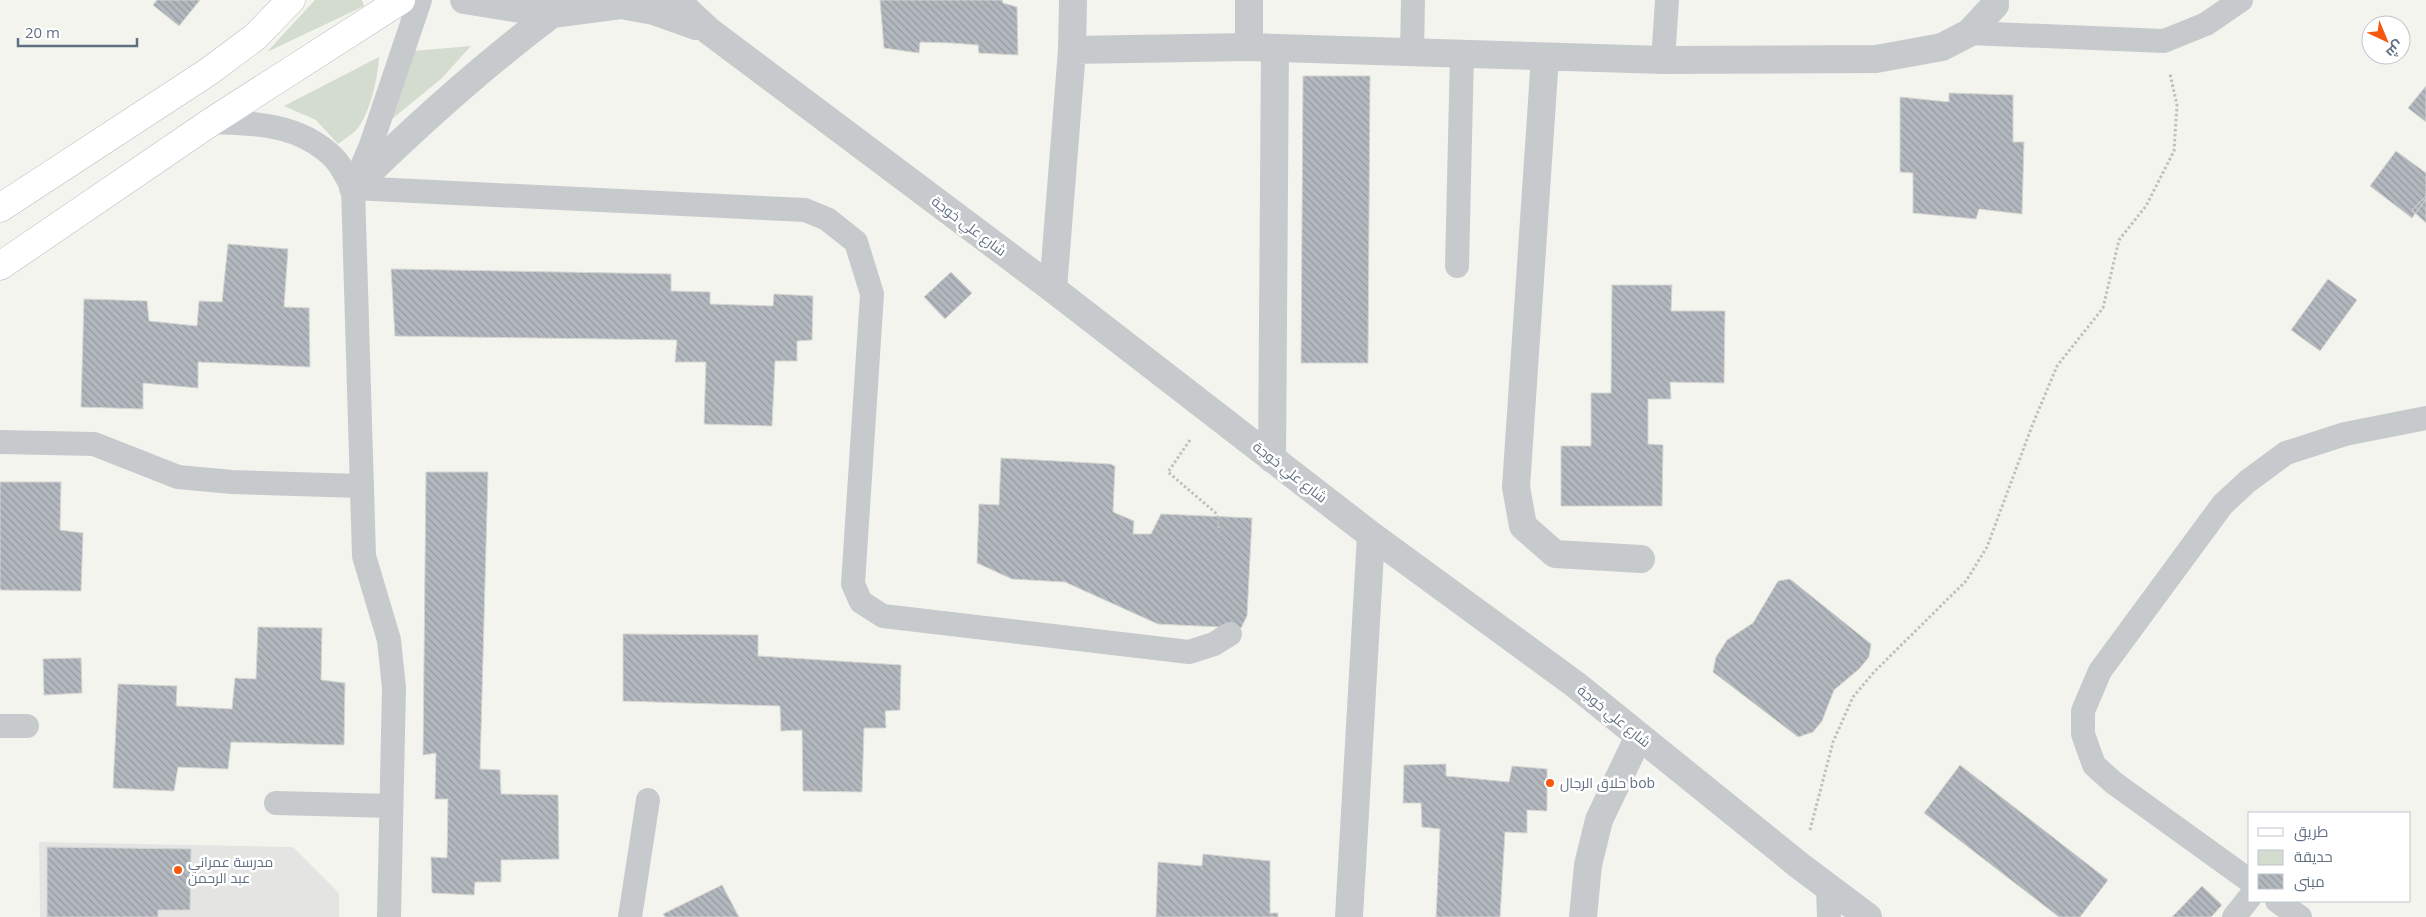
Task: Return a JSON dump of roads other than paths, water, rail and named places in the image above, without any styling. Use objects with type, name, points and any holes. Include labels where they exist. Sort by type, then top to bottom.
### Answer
[{"type":"main road","points":[[0,208],[208,72],[255,37],[291,0]]},
{"type":"main road","points":[[0,266],[211,122],[401,0]]},
{"type":"street","points":[[464,0],[552,14],[621,5],[654,11],[709,31]]},
{"type":"street","points":[[676,0],[709,31]]},
{"type":"street","points":[[1053,290],[1072,50],[1073,0]]},
{"type":"street","points":[[1249,0],[1249,48]]},
{"type":"street","points":[[1072,50],[1275,48],[1663,60],[1876,59],[1942,47],[1969,33],[1995,4],[1995,0]]},
{"type":"street","points":[[353,188],[405,137],[493,58],[552,14]]},
{"type":"street","name":"شارع علي خوجة","points":[[709,31],[1053,290],[1371,535],[1576,685],[1800,866],[1868,917]]},
{"type":"street","points":[[1272,459],[1275,48]]},
{"type":"street","points":[[1545,57],[1516,487],[1523,526],[1555,554],[1641,559]]},
{"type":"street","points":[[1349,917],[1371,535]]},
{"type":"street","points":[[1583,917],[1588,865],[1599,820],[1639,736]]},
{"type":"lane","points":[[389,917],[394,688],[389,640],[364,556],[360,486],[353,188],[371,146],[420,0]]},
{"type":"lane","points":[[1412,52],[1413,0]]},
{"type":"lane","points":[[1663,60],[1667,0]]},
{"type":"lane","points":[[1969,33],[2164,41],[2206,24],[2241,0]]},
{"type":"lane","points":[[1457,266],[1462,54]]},
{"type":"lane","points":[[211,122],[264,124],[300,133],[335,158],[353,188]]},
{"type":"lane","points":[[353,188],[805,210],[827,219],[856,242],[872,294],[853,584],[862,602],[883,616],[1189,652],[1214,644],[1230,634]]},
{"type":"lane","points":[[2248,880],[2114,783],[2094,765],[2083,734],[2083,711],[2100,671],[2223,504],[2248,481],[2286,453],[2344,434],[2426,418]]},
{"type":"lane","points":[[0,442],[94,444],[178,477],[232,482],[360,486]]},
{"type":"lane","points":[[0,726],[27,726]]},
{"type":"lane","points":[[630,917],[648,800]]},
{"type":"lane","points":[[276,803],[391,806]]},
{"type":"lane","points":[[1828,887],[1829,917]]},
{"type":"lane","points":[[2234,917],[2248,900]]},
{"type":"lane","points":[[2278,902],[2300,917]]},
{"type":"place","name":"حلاق الرجال bob","points":[[1550,783]]},
{"type":"place","name":"مدرسة عمراني عبد الرحمن","points":[[178,870]]}]
